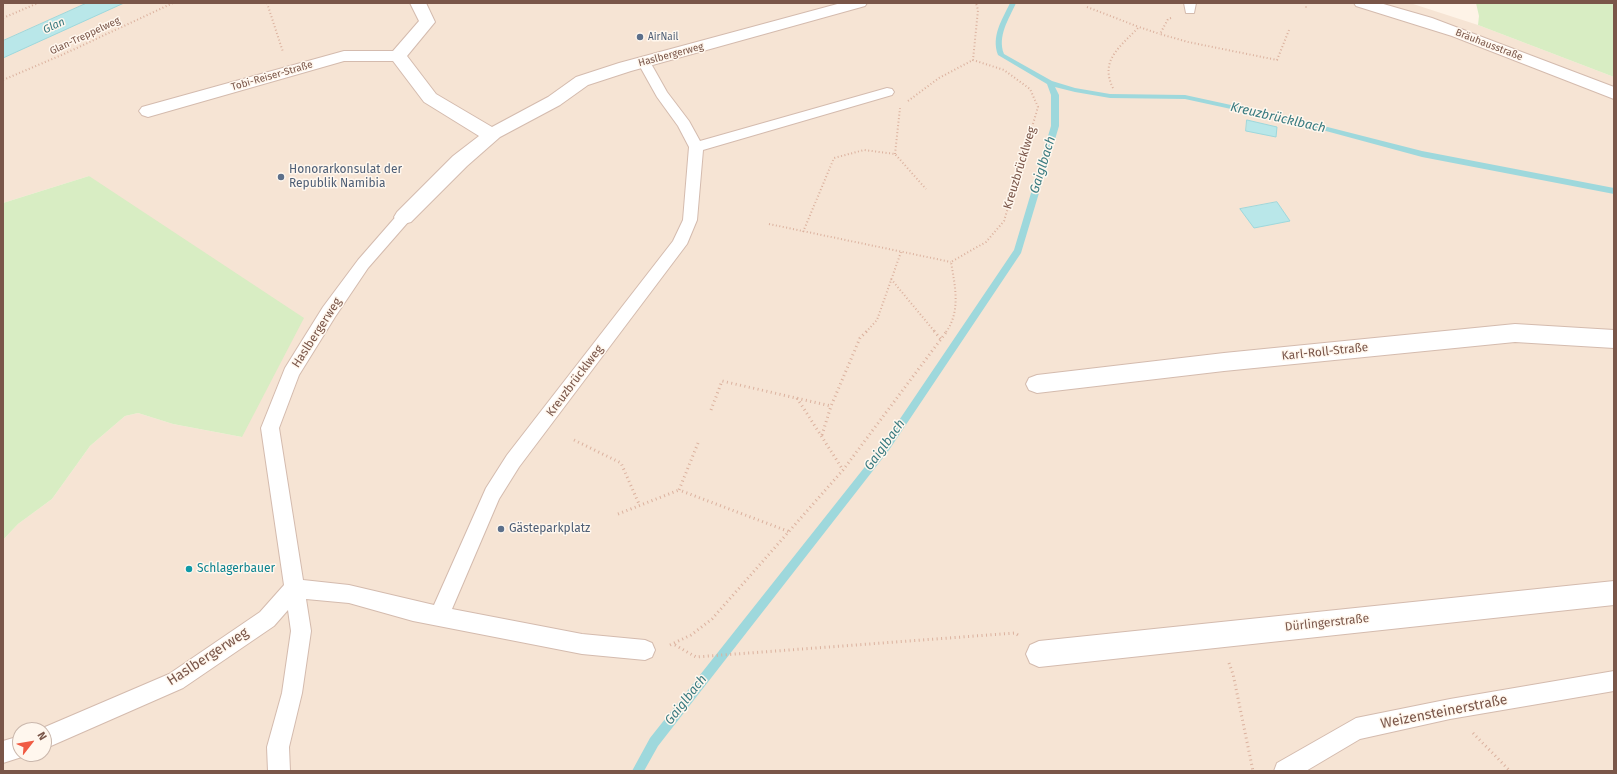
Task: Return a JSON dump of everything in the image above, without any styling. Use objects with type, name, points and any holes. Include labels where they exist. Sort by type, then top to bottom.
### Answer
[{"type":"street","points":[[418,3],[427,22],[398,56],[430,98],[490,132]]},
{"type":"street","name":"Haslbergerweg","points":[[404,217],[490,132],[554,101],[582,81],[644,62],[859,3]]},
{"type":"street","name":"Bräuhausstraße","points":[[1362,3],[1388,9],[1445,28],[1614,93]]},
{"type":"street","name":"Tobi-Reiser-Straße","points":[[148,111],[344,56],[398,56]]},
{"type":"street","name":"Karl-Roll-Straße","points":[[1037,384],[1224,362],[1514,333],[1614,339]]},
{"type":"street","name":"Dürlingerstraße","points":[[1039,654],[1614,593]]},
{"type":"lane","points":[[644,62],[662,94],[684,124],[696,147],[887,92]]},
{"type":"lane","name":"Kreuzbrücklweg","points":[[440,615],[492,494],[513,461],[679,244],[690,220],[696,147]]},
{"type":"lane","name":"Haslbergerweg","points":[[279,771],[278,747],[292,693],[301,631],[270,428],[291,374],[329,312],[363,264],[404,217]]},
{"type":"lane","points":[[294,588],[349,594],[413,611],[440,615],[582,644],[645,650]]},
{"type":"lane","name":"Haslbergerweg","points":[[52,734],[176,680],[267,619],[294,588]]},
{"type":"lane","name":"Weizensteinerstraße","points":[[1285,771],[1356,729],[1450,709],[1614,681]]},
{"type":"path","points":[[3,18],[38,3]]},
{"type":"path","name":"Glan-Treppelweg","points":[[3,80],[64,54],[172,3]]},
{"type":"path","points":[[267,3],[289,71]]},
{"type":"path","points":[[895,154],[900,108],[919,90],[944,73],[973,60],[978,10],[976,3]]},
{"type":"path","points":[[1306,3],[1306,10]]},
{"type":"path","points":[[1160,34],[1168,19],[1190,6]]},
{"type":"path","points":[[1087,7],[1139,27],[1188,42],[1277,60],[1290,30]]},
{"type":"path","points":[[1113,88],[1107,80],[1107,68],[1111,58],[1139,27]]},
{"type":"path","name":"Kreuzbrücklweg","points":[[951,262],[986,242],[1004,221],[1038,107],[1030,89],[1004,70],[973,60]]},
{"type":"path","points":[[803,232],[834,158],[864,150],[895,154],[926,189]]},
{"type":"path","points":[[645,650],[674,645],[692,635],[712,619],[843,470],[952,324],[957,296],[951,262],[769,224]]},
{"type":"path","points":[[822,435],[831,406],[860,338],[877,320],[901,252]]},
{"type":"path","points":[[891,279],[941,339]]},
{"type":"path","points":[[711,410],[722,380],[831,406]]},
{"type":"path","points":[[797,398],[843,470]]},
{"type":"path","points":[[574,440],[621,463],[639,504]]},
{"type":"path","points":[[679,490],[698,443]]},
{"type":"path","points":[[618,514],[639,504],[679,490],[790,532]]},
{"type":"path","points":[[674,645],[696,658],[1015,633],[1039,654]]},
{"type":"path","points":[[1218,634],[1233,674],[1253,771]]},
{"type":"path","points":[[1450,709],[1510,771]]},
{"type":"shaded area","points":[[3,3],[1410,3],[1478,25],[1614,77],[1614,771],[3,771],[3,540],[18,524],[52,499],[90,446],[125,416],[138,413],[173,424],[242,437],[89,176],[3,203]]},
{"type":"green space","points":[[1476,3],[1614,3],[1614,77],[1478,25],[1479,16]]},
{"type":"green space","points":[[89,176],[304,318],[242,437],[173,424],[138,413],[125,416],[90,446],[52,499],[18,524],[3,540],[3,203]]},
{"type":"water","name":"Glan","points":[[87,3],[124,3],[3,58],[3,41]]},
{"type":"water","points":[[1247,120],[1277,127],[1276,137],[1246,131]]},
{"type":"water","points":[[1277,202],[1290,221],[1254,228],[1240,209]]},
{"type":"waterway","name":"Kreuzbrücklbach","points":[[1013,3],[999,35],[998,42],[1001,55],[1050,83]]},
{"type":"waterway","name":"Gaiglbach","points":[[638,771],[654,742],[886,447],[1018,251],[1055,126],[1055,95],[1050,83]]},
{"type":"waterway","name":"Kreuzbrücklbach","points":[[1050,83],[1075,90],[1110,96],[1185,97],[1300,122],[1422,154],[1614,191]]},
{"type":"place","name":"AirNail","points":[[640,37]]},
{"type":"place","name":"Honorarkonsulat der Republik Namibia","points":[[281,177]]},
{"type":"place","name":"Gästeparkplatz","points":[[501,529]]},
{"type":"place","name":"Schlagerbauer","points":[[189,569]]}]
